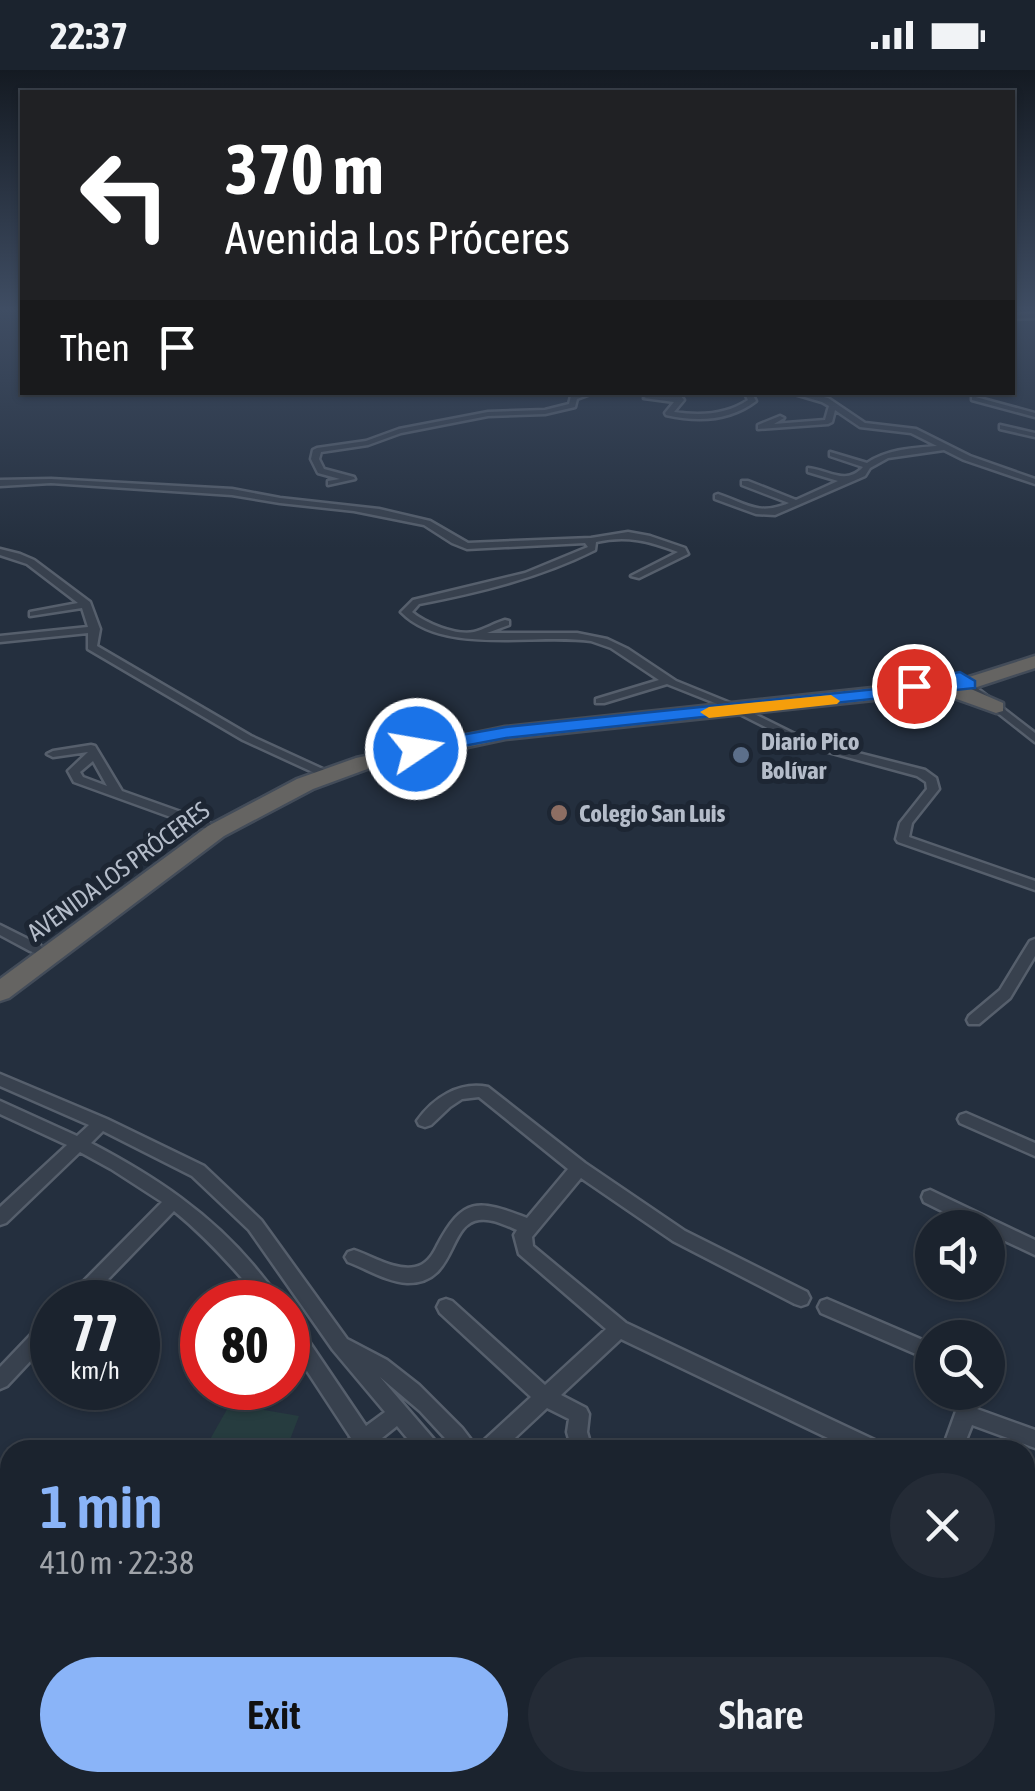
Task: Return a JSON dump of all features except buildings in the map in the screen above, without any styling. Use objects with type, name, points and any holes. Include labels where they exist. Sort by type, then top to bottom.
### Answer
[{"type":"highway","name":"AVENIDA LOS PRÓCERES","points":[[0,974],[205,825],[321,771],[384,750],[455,734],[936,689],[964,681],[1035,649]]},
{"type":"highway","name":"AVENIDA LOS PRÓCERES","points":[[0,992],[216,831],[325,776],[394,754],[473,737],[964,681],[1007,673],[1035,662]]},
{"type":"highway","points":[[936,689],[970,695],[996,707],[995,689],[1007,673]]},
{"type":"street","points":[[331,483],[351,479],[321,470],[317,450],[373,442],[399,432],[494,414],[556,410],[572,405],[574,398],[584,395]]},
{"type":"street","points":[[648,398],[677,396],[669,413],[715,415],[751,403],[748,395]]},
{"type":"street","points":[[804,395],[822,399],[864,425],[906,429],[942,448],[1035,482]]},
{"type":"street","points":[[976,398],[1035,415]]},
{"type":"street","points":[[780,418],[760,426],[826,423],[830,421],[832,407]]},
{"type":"street","points":[[1004,427],[1035,435]]},
{"type":"street","points":[[832,454],[866,466],[902,453],[942,448]]},
{"type":"street","points":[[718,497],[765,513],[775,512],[862,474],[866,466]]},
{"type":"street","points":[[811,470],[842,480]]},
{"type":"street","points":[[0,483],[68,482],[232,492],[350,506],[428,523],[467,546],[542,541]]},
{"type":"street","points":[[37,488],[68,482]]},
{"type":"street","points":[[745,483],[795,502]]},
{"type":"street","points":[[458,529],[461,536],[475,542],[591,541],[639,533],[682,550],[676,560],[636,576]]},
{"type":"street","points":[[591,541],[592,548],[530,574],[407,607],[410,618],[470,635],[574,636],[611,642],[667,681],[733,707],[803,742],[922,772],[932,781],[933,789],[906,823],[902,839],[1035,886]]},
{"type":"street","points":[[0,552],[35,562],[87,604],[95,630],[92,647],[247,738],[321,771]]},
{"type":"street","points":[[34,614],[87,604]]},
{"type":"street","points":[[470,635],[505,623]]},
{"type":"street","points":[[0,639],[95,630]]},
{"type":"street","points":[[600,702],[667,681]]},
{"type":"street","points":[[964,681],[1035,739]]},
{"type":"street","points":[[53,754],[92,748],[116,790]]},
{"type":"street","points":[[95,754],[74,771],[78,779],[205,825]]},
{"type":"street","points":[[0,929],[35,948]]},
{"type":"street","points":[[974,1020],[1005,994],[1035,944]]},
{"type":"street","points":[[0,1080],[198,1171],[255,1225],[340,1344],[420,1440]]},
{"type":"street","points":[[425,1121],[448,1097],[463,1091],[482,1091],[578,1168],[679,1236],[801,1298]]},
{"type":"street","points":[[0,1107],[142,1176],[226,1244],[255,1280]]},
{"type":"street","points":[[966,1119],[1035,1150]]},
{"type":"street","points":[[0,1218],[100,1123]]},
{"type":"street","points":[[578,1168],[530,1227],[522,1242],[525,1249],[619,1329],[853,1440]]},
{"type":"street","points":[[930,1197],[1035,1248]]},
{"type":"street","points":[[96,1280],[174,1200]]},
{"type":"street","points":[[354,1257],[405,1275],[424,1274],[436,1266],[462,1220],[472,1213],[483,1212],[530,1227]]},
{"type":"street","points":[[446,1307],[545,1398],[579,1414],[579,1440]]},
{"type":"street","points":[[827,1307],[915,1346]]},
{"type":"street","points":[[499,1440],[619,1329]]},
{"type":"street","points":[[340,1344],[366,1356],[418,1393],[460,1440]]},
{"type":"street","points":[[0,1380],[30,1349]]},
{"type":"street","points":[[310,1363],[357,1440]]},
{"type":"street","points":[[956,1440],[967,1410]]},
{"type":"street","points":[[368,1440],[398,1414]]},
{"type":"street","points":[[966,1414],[1035,1439]]},
{"type":"green space","points":[[227,1410],[264,1410],[299,1416],[290,1440],[210,1440]]},
{"type":"slow traffic","points":[[709,712],[831,701]]},
{"type":"place","name":"Diario Pico Bolívar","points":[[741,755]]},
{"type":"place","name":"Colegio San Luis","points":[[559,813]]},
{"type":"route","points":[[416,749],[506,732],[968,684],[960,678],[914,686]]}]
